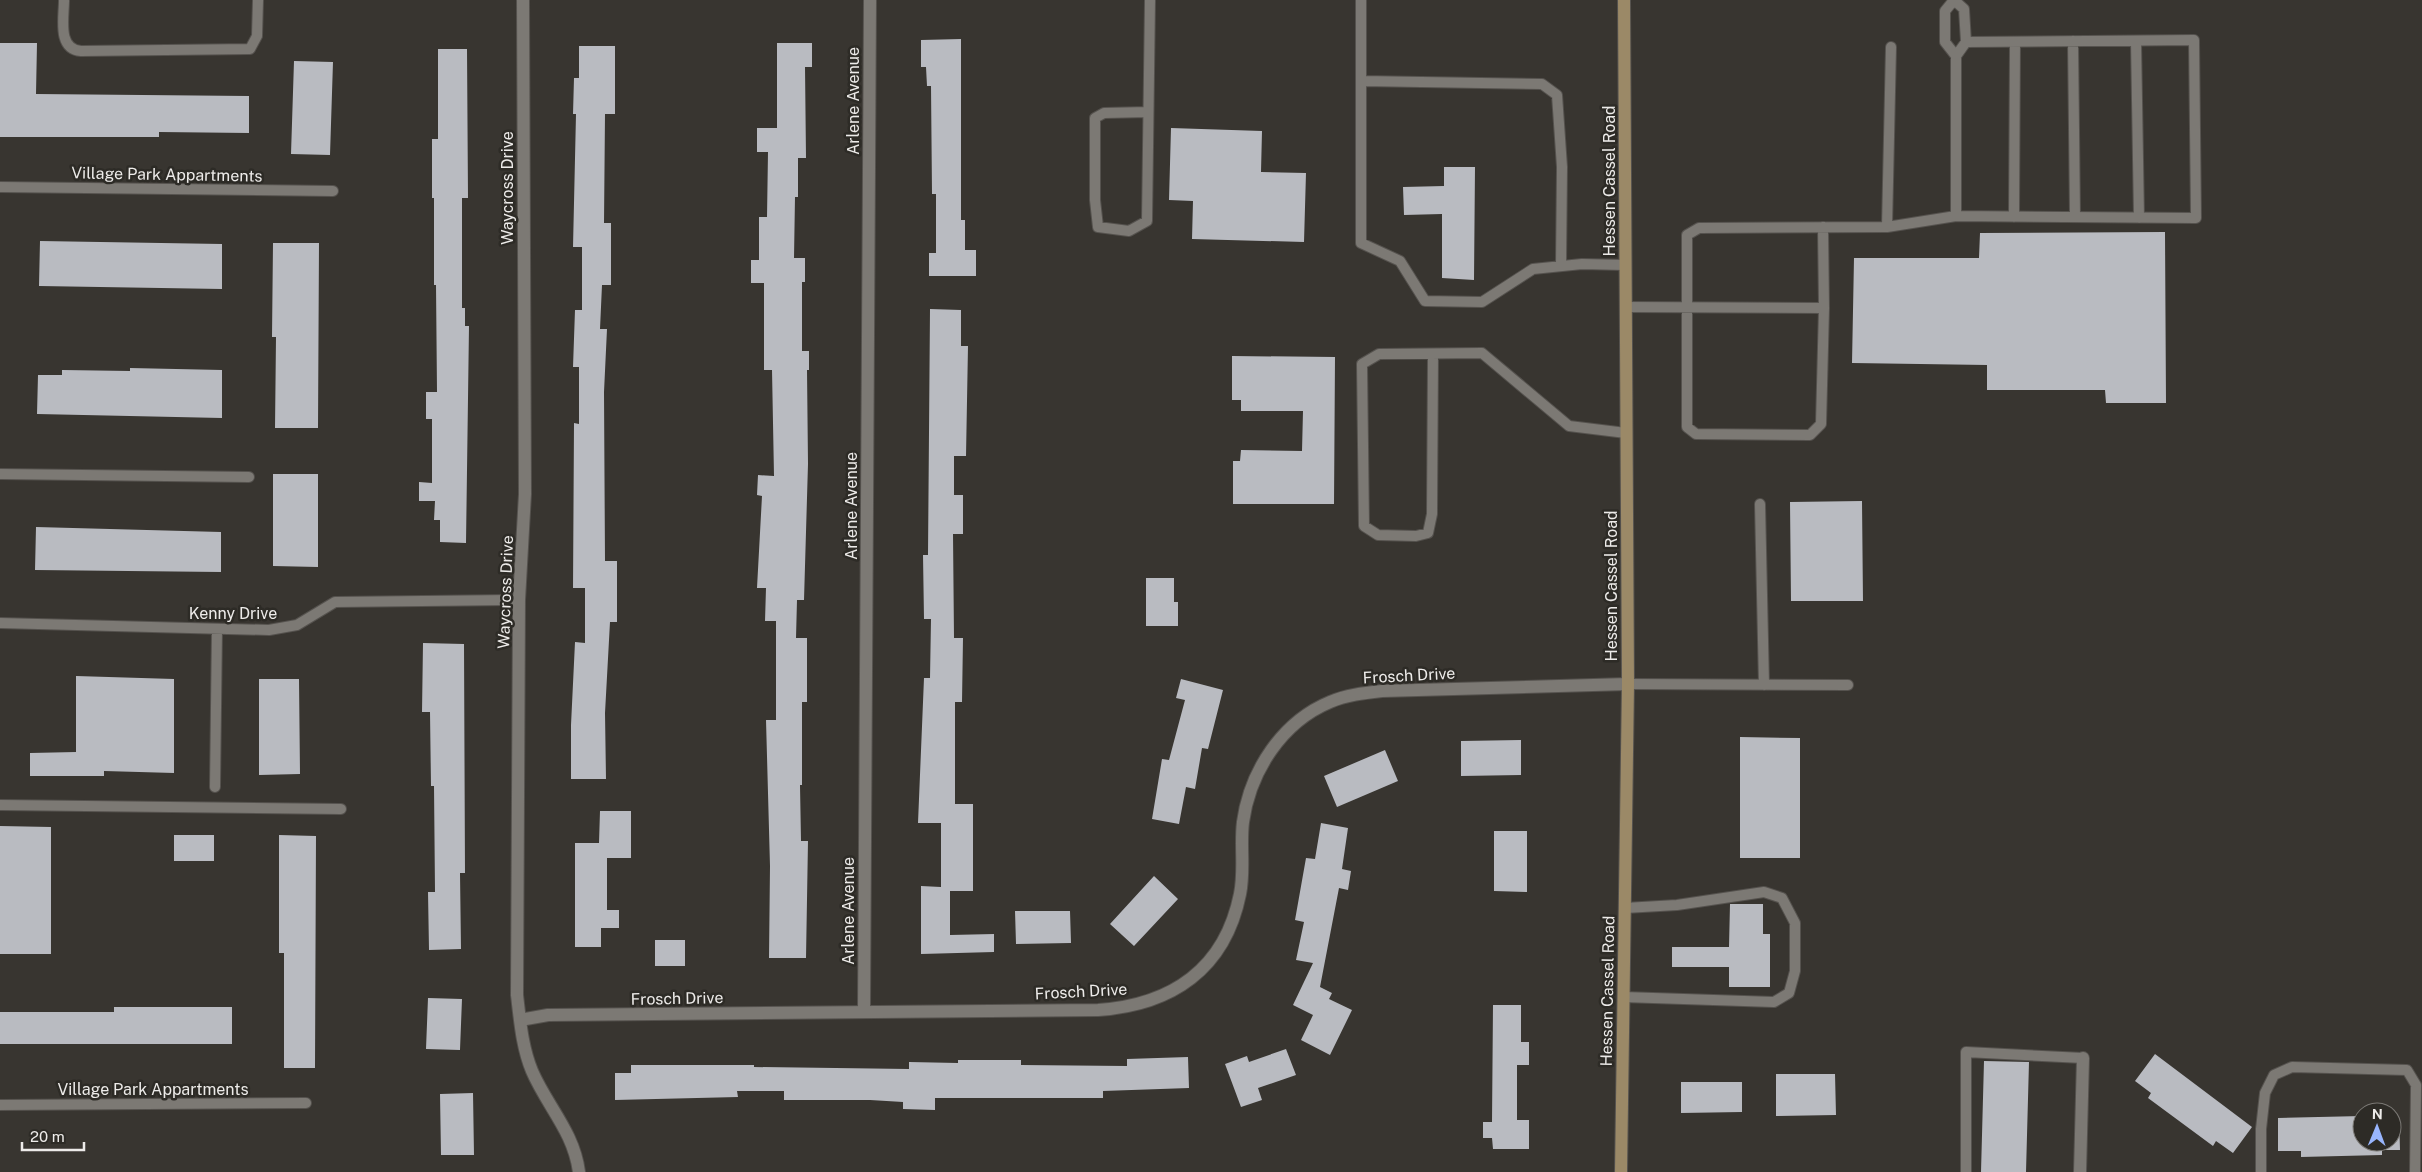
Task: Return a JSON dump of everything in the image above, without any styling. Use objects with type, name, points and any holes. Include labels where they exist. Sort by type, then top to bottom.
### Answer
[{"type":"main road","name":"Hessen Cassel Road","points":[[1621,1172],[1628,684],[1624,0]]},
{"type":"street","name":"Waycross Drive","points":[[522,0],[525,494],[519,600],[518,995],[520,1020],[532,1069],[571,1138],[579,1172]]},
{"type":"street","name":"Arlene Avenue","points":[[864,1011],[870,0]]},
{"type":"street","name":"Frosch Drive","points":[[520,1020],[548,1015],[1120,1008],[1143,1003],[1166,994],[1204,968],[1217,952],[1228,932],[1240,893],[1243,824],[1252,786],[1272,749],[1302,718],[1332,701],[1382,691],[1628,684]]},
{"type":"street","points":[[2080,1172],[2082,1058]]},
{"type":"lane","points":[[64,0],[65,40],[71,48],[81,51],[250,49],[257,36],[258,0]]},
{"type":"lane","points":[[1148,112],[1104,114],[1096,118],[1095,200],[1098,227],[1128,231],[1147,222],[1150,0]]},
{"type":"lane","points":[[1361,0],[1361,243],[1400,261],[1424,301],[1482,302],[1533,269],[1582,264],[1625,265]]},
{"type":"lane","points":[[1956,56],[1945,42],[1944,11],[1954,0],[1964,9],[1966,42],[1956,56],[1956,216]]},
{"type":"lane","points":[[1823,227],[1824,308],[1821,424],[1810,434],[1696,434],[1687,427],[1687,235],[1699,228],[1823,227],[1887,227],[1956,216],[2196,218],[2194,40],[1966,42]]},
{"type":"lane","points":[[2073,41],[2075,217]]},
{"type":"lane","points":[[2136,41],[2139,218]]},
{"type":"lane","points":[[2014,217],[2015,42]]},
{"type":"lane","points":[[1887,227],[1890,47]]},
{"type":"lane","points":[[1362,81],[1542,84],[1557,95],[1562,167],[1561,266]]},
{"type":"lane","name":"Village Park Appartments","points":[[0,187],[333,191]]},
{"type":"lane","points":[[1625,307],[1824,308]]},
{"type":"lane","points":[[1433,354],[1432,514],[1428,533],[1416,536],[1378,535],[1364,526],[1362,364],[1378,354],[1433,354],[1482,354],[1569,426],[1626,433]]},
{"type":"lane","points":[[0,474],[249,477]]},
{"type":"lane","points":[[1760,504],[1764,685]]},
{"type":"lane","name":"Kenny Drive","points":[[0,623],[283,629],[310,619],[335,602],[519,600]]},
{"type":"lane","points":[[214,787],[216,629]]},
{"type":"lane","points":[[1628,684],[1848,685]]},
{"type":"lane","points":[[0,805],[341,809]]},
{"type":"lane","points":[[1623,997],[1774,1002],[1789,993],[1795,971],[1794,923],[1782,898],[1764,892],[1677,905],[1625,908]]},
{"type":"lane","points":[[1966,1172],[1966,1052],[2082,1058]]},
{"type":"lane","points":[[2261,1172],[2261,1129],[2265,1093],[2274,1075],[2292,1067],[2408,1070],[2416,1085],[2415,1172]]},
{"type":"lane","name":"Village Park Appartments","points":[[0,1105],[306,1103]]},
{"type":"building","points":[[961,39],[961,220],[965,220],[965,250],[976,250],[976,276],[929,276],[929,253],[936,253],[936,194],[932,194],[931,86],[927,86],[926,67],[921,67],[921,40]]},
{"type":"building","points":[[0,43],[37,43],[36,94],[249,96],[249,133],[159,132],[159,137],[0,137]]},
{"type":"building","points":[[777,43],[812,43],[812,67],[805,67],[806,158],[798,158],[798,197],[795,197],[794,258],[805,258],[805,282],[802,282],[802,351],[809,351],[809,370],[807,370],[808,464],[804,600],[797,600],[796,638],[807,638],[807,702],[802,702],[802,785],[800,785],[801,841],[808,841],[806,958],[769,958],[770,866],[766,720],[776,720],[776,621],[765,621],[766,588],[757,588],[762,496],[757,495],[758,475],[774,476],[772,370],[764,370],[764,283],[751,283],[751,260],[759,260],[759,217],[767,217],[768,152],[757,152],[757,128],[777,128]]},
{"type":"building","points":[[579,46],[615,46],[615,114],[605,114],[604,223],[611,223],[611,285],[602,285],[600,329],[607,329],[604,392],[605,561],[617,561],[617,622],[610,622],[605,713],[606,779],[571,779],[571,725],[575,642],[585,643],[585,588],[573,588],[574,423],[579,424],[579,367],[573,367],[575,310],[582,310],[582,247],[573,247],[576,114],[573,114],[574,78],[579,78]]},
{"type":"building","points":[[438,49],[467,49],[468,198],[462,198],[462,308],[465,308],[465,326],[469,326],[466,543],[440,542],[440,520],[434,520],[435,501],[419,501],[419,482],[432,483],[432,419],[426,419],[426,392],[437,392],[432,139],[438,139]]},
{"type":"building","points":[[294,61],[333,62],[330,155],[291,154]]},
{"type":"building","points":[[1171,128],[1262,131],[1261,172],[1306,173],[1304,242],[1192,239],[1193,201],[1169,200]]},
{"type":"building","points":[[1444,167],[1475,167],[1474,280],[1442,278],[1442,214],[1404,215],[1403,187],[1444,186]]},
{"type":"building","points":[[2165,232],[2166,403],[2106,403],[2105,390],[1987,390],[1987,365],[1852,363],[1854,258],[1979,258],[1980,233]]},
{"type":"building","points":[[40,241],[222,244],[222,289],[39,286]]},
{"type":"building","points":[[273,243],[319,243],[318,428],[275,428],[276,337],[272,337]]},
{"type":"building","points":[[930,309],[961,310],[961,346],[968,346],[966,456],[954,456],[954,495],[963,495],[963,534],[953,534],[954,638],[963,638],[962,702],[955,702],[955,804],[973,804],[973,891],[950,891],[950,935],[994,934],[994,952],[921,954],[921,886],[941,887],[941,823],[918,823],[924,678],[930,678],[931,619],[924,619],[923,555],[928,555]]},
{"type":"building","points":[[1232,356],[1335,357],[1334,504],[1233,504],[1233,461],[1240,461],[1241,450],[1302,451],[1303,411],[1241,411],[1241,400],[1232,400]]},
{"type":"building","points":[[130,368],[222,370],[222,418],[37,414],[38,375],[62,375],[62,370],[130,371]]},
{"type":"building","points":[[273,474],[318,474],[318,567],[273,566]]},
{"type":"building","points":[[1862,501],[1863,601],[1791,601],[1790,502]]},
{"type":"building","points":[[36,527],[221,532],[221,572],[35,570]]},
{"type":"building","points":[[1146,578],[1174,578],[1174,602],[1178,602],[1178,626],[1146,626]]},
{"type":"building","points":[[423,643],[464,644],[465,873],[460,873],[461,949],[429,950],[428,892],[435,892],[434,786],[431,786],[430,712],[422,712]]},
{"type":"building","points":[[76,676],[174,679],[174,773],[104,771],[104,776],[30,776],[30,753],[76,752]]},
{"type":"building","points":[[259,679],[299,679],[300,774],[259,775]]},
{"type":"building","points":[[1181,679],[1223,690],[1208,749],[1202,748],[1195,789],[1186,787],[1179,824],[1152,819],[1162,759],[1169,760],[1185,700],[1176,698]]},
{"type":"building","points":[[1740,737],[1800,738],[1800,858],[1740,858]]},
{"type":"building","points":[[1521,740],[1521,775],[1461,776],[1461,741]]},
{"type":"building","points":[[1385,750],[1398,781],[1337,807],[1324,776]]},
{"type":"building","points":[[600,811],[631,811],[631,858],[607,858],[607,910],[619,910],[619,928],[601,928],[601,947],[575,947],[575,843],[599,843]]},
{"type":"building","points":[[1321,823],[1348,828],[1342,869],[1351,871],[1348,890],[1339,888],[1320,987],[1332,993],[1329,999],[1352,1010],[1330,1055],[1301,1040],[1313,1015],[1293,1005],[1313,963],[1296,960],[1304,922],[1295,920],[1306,858],[1315,859]]},
{"type":"building","points":[[0,826],[51,827],[51,954],[0,954]]},
{"type":"building","points":[[1494,831],[1527,831],[1527,892],[1494,891]]},
{"type":"building","points":[[174,835],[214,835],[214,861],[174,861]]},
{"type":"building","points":[[279,835],[316,836],[315,1068],[284,1068],[284,953],[279,953]]},
{"type":"building","points":[[1154,876],[1178,899],[1134,946],[1110,924]]},
{"type":"building","points":[[1730,904],[1763,904],[1763,934],[1770,934],[1770,987],[1729,987],[1729,967],[1672,967],[1672,947],[1729,947]]},
{"type":"building","points":[[1015,911],[1070,911],[1071,943],[1016,944]]},
{"type":"building","points":[[655,940],[685,940],[685,966],[655,966]]},
{"type":"building","points":[[428,998],[462,999],[460,1050],[426,1049]]},
{"type":"building","points":[[1493,1005],[1521,1005],[1521,1042],[1529,1042],[1529,1065],[1517,1065],[1517,1120],[1529,1120],[1529,1149],[1493,1149],[1492,1138],[1483,1138],[1483,1122],[1492,1122]]},
{"type":"building","points":[[114,1007],[232,1007],[232,1044],[0,1044],[0,1012],[114,1012]]},
{"type":"building","points":[[1286,1049],[1296,1075],[1258,1088],[1262,1100],[1241,1107],[1225,1064],[1247,1056],[1249,1062]]},
{"type":"building","points":[[2155,1054],[2252,1127],[2233,1153],[2216,1141],[2213,1146],[2148,1098],[2151,1093],[2135,1081]]},
{"type":"building","points":[[1188,1057],[1189,1088],[1103,1091],[1103,1098],[935,1098],[935,1110],[903,1109],[903,1102],[784,1100],[784,1091],[737,1091],[738,1097],[615,1100],[615,1073],[631,1073],[631,1065],[754,1065],[754,1067],[909,1069],[909,1062],[958,1063],[958,1060],[1021,1060],[1021,1065],[1127,1066],[1127,1059]]},
{"type":"building","points":[[1984,1061],[2029,1062],[2026,1172],[1981,1172]]},
{"type":"building","points":[[1776,1074],[1835,1074],[1836,1115],[1776,1116]]},
{"type":"building","points":[[1681,1082],[1742,1082],[1742,1112],[1681,1113]]},
{"type":"building","points":[[473,1093],[474,1155],[441,1155],[440,1094]]},
{"type":"building","points":[[2352,1116],[2352,1152],[2382,1152],[2382,1155],[2301,1157],[2301,1151],[2278,1151],[2278,1118]]}]
